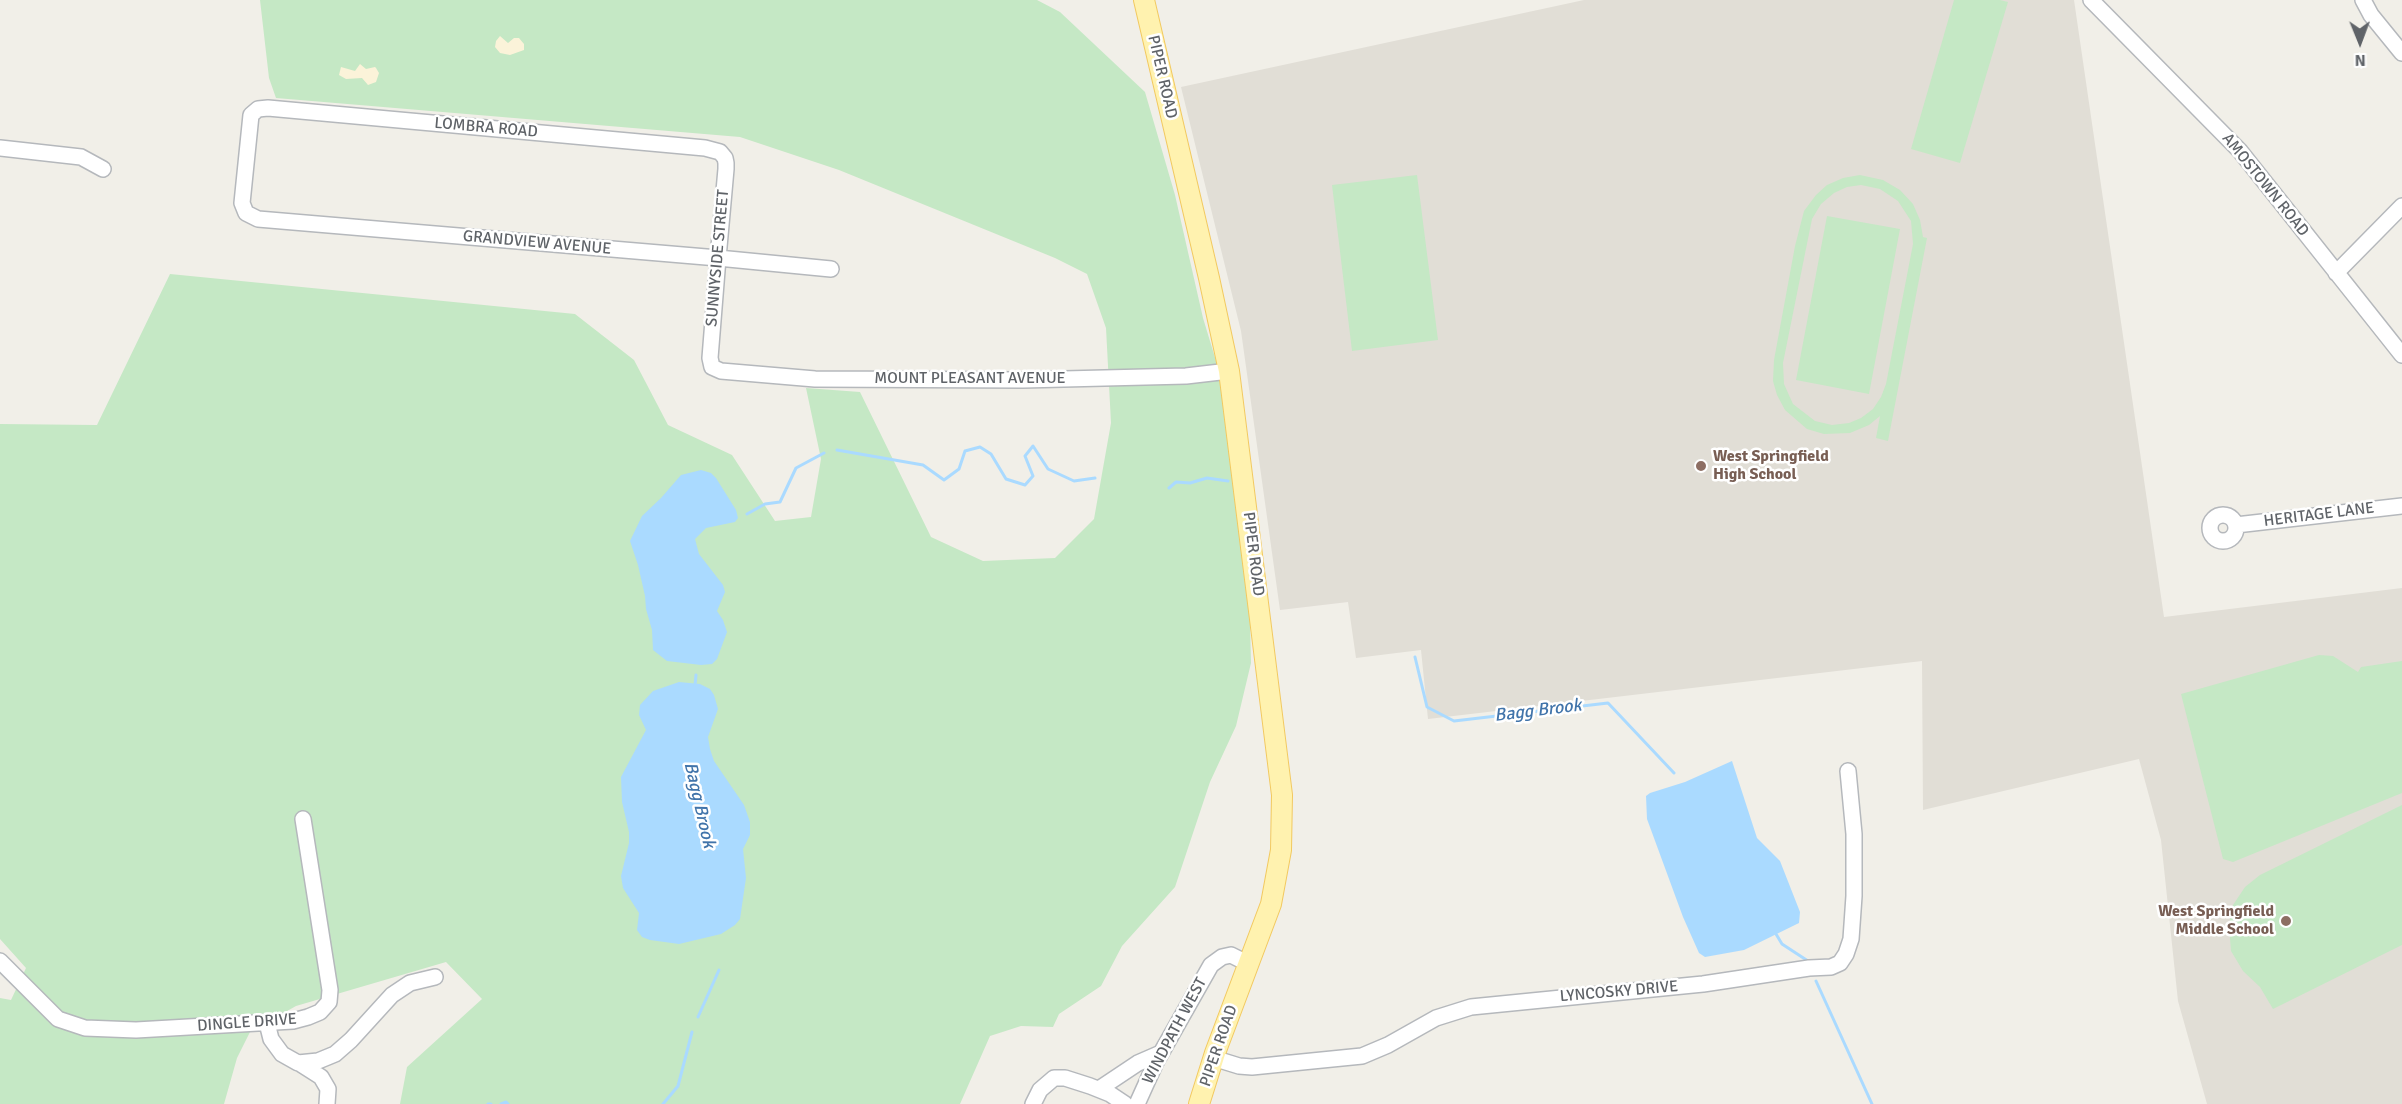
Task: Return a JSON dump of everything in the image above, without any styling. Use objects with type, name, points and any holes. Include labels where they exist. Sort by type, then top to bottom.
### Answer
[{"type":"main road","name":"PIPER ROAD","points":[[1143,0],[1229,371],[1280,764],[1283,808],[1277,879],[1268,915],[1213,1058],[1199,1104]]},
{"type":"street","name":"AMOSTOWN ROAD","points":[[2091,0],[2240,151],[2402,355]]},
{"type":"street","points":[[2363,0],[2371,15],[2402,53]]},
{"type":"street","name":"LOMBRA ROAD","points":[[245,212],[242,190],[246,146],[252,112],[258,108],[705,148],[720,152]]},
{"type":"street","points":[[0,148],[81,157],[103,169]]},
{"type":"street","name":"SUNNYSIDE STREET","points":[[712,367],[710,354],[726,163],[720,152]]},
{"type":"street","points":[[2336,273],[2402,206]]},
{"type":"street","name":"GRANDVIEW AVENUE","points":[[245,212],[258,219],[831,269]]},
{"type":"street","name":"MOUNT PLEASANT AVENUE","points":[[712,367],[725,372],[815,379],[1078,380],[1186,376],[1229,371]]},
{"type":"street","name":"HERITAGE LANE","points":[[2236,525],[2402,506]]},
{"type":"street","name":"LYNCOSKY DRIVE","points":[[1213,1058],[1239,1066],[1252,1067],[1362,1056],[1388,1045],[1436,1018],[1471,1007],[1703,984],[1809,968],[1831,967],[1840,963],[1851,939],[1854,896],[1854,834],[1848,771]]},
{"type":"street","name":"DINGLE DRIVE","points":[[0,961],[58,1019],[85,1028],[136,1030],[267,1023],[294,1021],[320,1012],[329,1002],[330,990],[303,819]]},
{"type":"street","name":"WINDPATH WEST","points":[[1137,1104],[1161,1053],[1211,964],[1222,957],[1231,956],[1249,964]]},
{"type":"street","points":[[299,1063],[318,1061],[334,1054],[351,1040],[392,995],[410,982],[435,977]]},
{"type":"street","points":[[267,1023],[271,1039],[282,1054],[321,1077],[328,1089],[327,1104]]},
{"type":"street","points":[[1099,1089],[1138,1063],[1161,1053]]},
{"type":"street","points":[[1033,1104],[1040,1090],[1054,1078],[1065,1078],[1099,1089],[1125,1104]]},
{"type":"shaded area","name":"West Springfield High School","points":[[1584,0],[2074,0],[2164,617],[2402,588],[2402,1104],[2207,1104],[2178,1001],[2161,840],[2139,759],[1923,810],[1922,661],[1428,719],[1421,650],[1356,658],[1348,602],[1280,610],[1241,331],[1181,87]]},
{"type":"green space","points":[[260,0],[1037,0],[1060,12],[1145,92],[1175,195],[1203,318],[1223,384],[1250,621],[1251,663],[1236,726],[1210,782],[1175,887],[1122,946],[1101,986],[1059,1014],[1053,1027],[1021,1026],[990,1036],[960,1104],[400,1104],[407,1067],[482,999],[446,962],[296,1006],[250,1032],[237,1058],[224,1104],[0,1104],[0,998],[11,1000],[26,968],[0,939],[0,424],[97,425],[170,274],[575,314],[634,360],[668,425],[732,455],[775,521],[811,517],[821,459],[806,388],[860,392],[931,537],[983,561],[1055,558],[1094,519],[1111,423],[1106,328],[1087,274],[1055,258],[839,170],[740,137],[276,98],[269,78]]},
{"type":"green space","points":[[1954,0],[2008,2],[1960,163],[1911,149]]},
{"type":"green space","points":[[1417,175],[1438,340],[1352,351],[1332,185]]},
{"type":"green space","points":[[1860,175],[1883,180],[1900,190],[1913,204],[1920,220],[1923,237],[1927,238],[1888,441],[1876,438],[1880,416],[1869,425],[1850,433],[1824,434],[1807,429],[1785,410],[1773,381],[1774,360],[1795,246],[1804,211],[1827,185],[1843,178]],"holes":[[[1861,185],[1880,189],[1898,201],[1911,221],[1913,244],[1886,384],[1873,409],[1861,418],[1849,423],[1832,425],[1815,421],[1793,404],[1784,384],[1783,363],[1812,219],[1821,204],[1834,193],[1847,187]]]},
{"type":"green space","points":[[1827,216],[1900,229],[1869,394],[1796,380]]},
{"type":"green space","points":[[2319,655],[2333,656],[2358,672],[2361,667],[2402,661],[2402,793],[2233,862],[2223,859],[2181,694]]},
{"type":"green space","points":[[2402,805],[2402,945],[2273,1009],[2260,987],[2243,971],[2231,951],[2229,926],[2233,905],[2245,887],[2260,875]]},
{"type":"sand","points":[[500,36],[508,43],[514,38],[519,38],[524,44],[524,50],[510,55],[500,53],[495,47]]},
{"type":"sand","points":[[360,64],[366,69],[376,68],[379,73],[376,82],[368,85],[362,78],[346,79],[339,75],[341,67],[355,71]]},
{"type":"water","points":[[701,470],[711,473],[716,478],[736,510],[738,518],[735,522],[706,528],[695,539],[699,554],[723,585],[725,592],[717,611],[727,632],[717,659],[712,664],[701,665],[667,661],[653,650],[652,630],[645,596],[630,541],[642,516],[681,475]]},
{"type":"water","points":[[679,682],[700,684],[710,689],[714,695],[718,709],[708,737],[710,749],[714,761],[744,805],[750,822],[750,835],[743,849],[746,878],[740,919],[721,934],[679,944],[650,940],[642,937],[637,930],[639,913],[623,888],[621,876],[629,843],[629,832],[622,802],[621,777],[646,730],[639,715],[640,705],[653,691]]},
{"type":"water","points":[[1732,761],[1757,838],[1780,861],[1800,912],[1799,923],[1744,950],[1705,957],[1699,953],[1683,917],[1647,819],[1646,796]]},
{"type":"waterway","name":"Bagg Brook","points":[[837,450],[923,465],[944,480],[959,469],[965,451],[980,447],[991,454],[1006,479],[1025,485],[1033,476],[1025,456],[1033,446],[1048,469],[1074,481],[1095,478]]},
{"type":"waterway","name":"Bagg Brook","points":[[747,514],[765,504],[780,502],[796,468],[824,453]]},
{"type":"waterway","name":"Bagg Brook","points":[[1169,488],[1176,482],[1190,483],[1207,478],[1228,481]]},
{"type":"waterway","name":"Bagg Brook","points":[[1415,657],[1427,707],[1454,721],[1608,703],[1674,773]]},
{"type":"waterway","name":"Bagg Brook","points":[[695,685],[696,675]]},
{"type":"waterway","name":"Bagg Brook","points":[[1776,934],[1782,944],[1808,961]]},
{"type":"waterway","name":"Bagg Brook","points":[[698,1017],[719,970]]},
{"type":"waterway","name":"Bagg Brook","points":[[1816,981],[1872,1104]]},
{"type":"waterway","name":"Bagg Brook","points":[[663,1104],[678,1086],[692,1032]]},
{"type":"waterway","name":"Bagg Brook","points":[[501,1104],[506,1102],[508,1104]]},
{"type":"place","name":"West Springfield High School","points":[[1701,466]]},
{"type":"place","name":"West Springfield Middle School","points":[[2286,921]]}]
